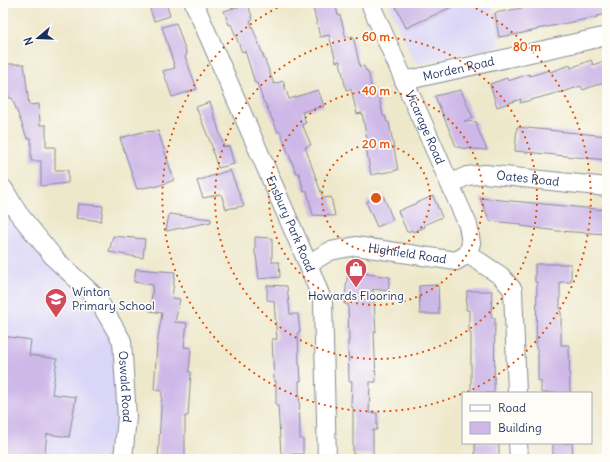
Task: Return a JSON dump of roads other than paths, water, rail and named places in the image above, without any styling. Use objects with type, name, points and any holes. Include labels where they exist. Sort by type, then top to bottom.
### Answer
[{"type":"street","name":"Ensbury Park Road","points":[[194,3],[308,264],[323,302],[327,459]]},
{"type":"street","name":"Vicarage Road","points":[[370,3],[468,225],[472,243],[468,254]]},
{"type":"street","name":"Morden Road","points":[[404,82],[607,36]]},
{"type":"street","name":"Oates Road","points":[[450,184],[467,176],[485,174],[607,186]]},
{"type":"street","name":"Oswald Road","points":[[3,188],[18,213],[56,260],[97,298],[122,341],[126,417],[123,459]]},
{"type":"street","name":"Highfield Road","points":[[308,264],[330,251],[356,246],[456,261],[468,254]]},
{"type":"street","points":[[468,254],[501,276],[513,290],[516,392]]},
{"type":"street","points":[[518,444],[519,459]]},
{"type":"place","name":"Howards Flooring","points":[[356,288]]},
{"type":"place","name":"Winton Primary School","points":[[56,318]]}]
